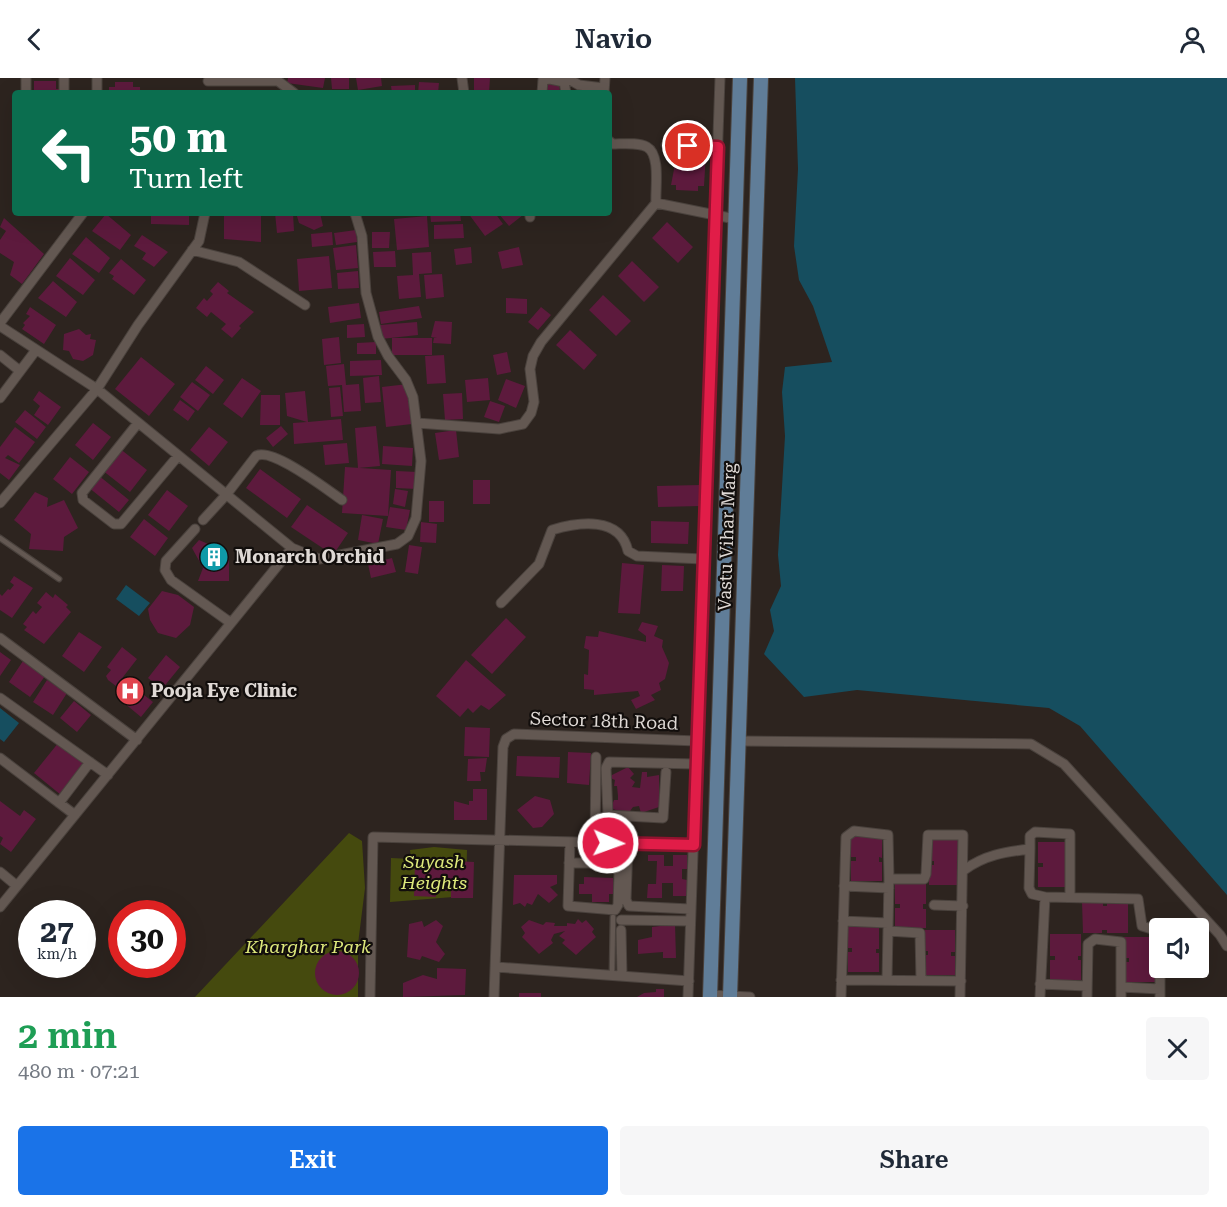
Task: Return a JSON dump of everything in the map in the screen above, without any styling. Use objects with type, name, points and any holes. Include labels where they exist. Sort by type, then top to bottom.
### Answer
[{"type":"main road","name":"Vastu Vihar Marg","points":[[710,996],[740,78]]},
{"type":"main road","name":"Vastu Vihar Marg","points":[[730,997],[761,78]]},
{"type":"street","points":[[567,78],[579,85],[601,85]]},
{"type":"street","points":[[688,997],[720,78]]},
{"type":"street","points":[[542,90],[543,80],[550,79],[564,82],[565,90]]},
{"type":"street","points":[[208,80],[278,81],[290,90]]},
{"type":"street","points":[[417,423],[499,429],[523,424],[531,413],[534,402],[530,369],[533,356],[541,342],[656,203],[655,159],[652,151],[645,146],[612,143]]},
{"type":"street","points":[[656,203],[716,217],[735,219]]},
{"type":"street","points":[[81,216],[0,325],[98,389],[292,548],[319,559],[397,544],[408,536],[416,518],[419,492],[421,461],[410,388],[378,337],[366,292],[362,236],[356,216]]},
{"type":"street","points":[[0,502],[98,389],[138,325],[199,241],[205,216]]},
{"type":"street","points":[[192,250],[239,262],[305,305]]},
{"type":"street","points":[[0,398],[36,350]]},
{"type":"street","points":[[0,355],[20,371]]},
{"type":"street","points":[[138,423],[82,493],[83,500],[114,524],[122,524],[178,456]]},
{"type":"street","points":[[203,520],[256,456],[261,453],[279,459],[342,500]]},
{"type":"street","points":[[501,603],[539,564],[552,530],[576,522],[599,524],[615,530],[626,540],[628,551],[637,556],[703,559]]},
{"type":"street","points":[[195,529],[166,561],[165,570],[171,580],[231,623]]},
{"type":"street","points":[[0,907],[292,548]]},
{"type":"street","points":[[0,638],[137,740]]},
{"type":"street","points":[[0,698],[108,775]]},
{"type":"street","name":"Sector 18th Road","points":[[494,997],[503,747],[506,739],[514,734],[697,741]]},
{"type":"street","points":[[738,741],[1031,744],[1064,764],[1220,935],[1227,946]]},
{"type":"street","points":[[0,758],[75,815]]},
{"type":"street","points":[[595,843],[596,758]]},
{"type":"street","points":[[59,802],[90,762]]},
{"type":"street","points":[[666,772],[663,818],[608,815],[606,768],[609,762],[696,764]]},
{"type":"street","points":[[841,997],[846,837],[854,831],[888,835],[887,980]]},
{"type":"street","points":[[1070,897],[1072,836],[1066,833],[1035,832],[1030,836],[1029,888],[1032,894],[1045,897],[1138,899],[1142,926],[1149,928]]},
{"type":"street","points":[[844,886],[924,879],[927,837],[930,833],[963,835],[960,997]]},
{"type":"street","points":[[370,997],[373,943],[373,837],[694,845]]},
{"type":"street","points":[[570,842],[568,906],[615,910],[618,905],[619,863],[624,843]]},
{"type":"street","points":[[624,843],[626,900],[629,906],[690,909]]},
{"type":"street","points":[[964,870],[976,861],[1000,852],[1030,849]]},
{"type":"street","points":[[569,862],[619,863]]},
{"type":"street","points":[[0,872],[17,886]]},
{"type":"street","points":[[1040,997],[1045,897]]},
{"type":"street","points":[[934,905],[963,906]]},
{"type":"street","points":[[617,976],[618,922],[690,921]]},
{"type":"street","points":[[843,921],[921,933],[921,980]]},
{"type":"street","points":[[1087,997],[1091,940],[1117,940],[1121,946],[1121,992],[1160,993]]},
{"type":"street","points":[[495,967],[689,981]]},
{"type":"street","points":[[841,980],[960,981]]},
{"type":"street","points":[[1040,984],[1087,986]]},
{"type":"street","points":[[710,996],[750,997]]},
{"type":"lane","points":[[664,145],[718,147]]},
{"type":"lane","points":[[0,538],[59,579]]},
{"type":"lane","points":[[617,976],[618,922]]},
{"type":"green space","name":"Kharghar Park","points":[[349,833],[362,841],[365,888],[358,944],[358,997],[195,997]]},
{"type":"green space","name":"Suyash Heights","points":[[434,847],[467,850],[466,896],[390,902],[391,858],[411,859],[410,850]]},
{"type":"water","points":[[795,78],[1227,78],[1227,895],[1080,726],[1049,708],[857,690],[804,697],[764,654],[774,631],[770,610],[781,586],[778,555],[785,436],[782,392],[785,367],[832,362],[813,306],[799,280],[794,246],[798,169]]},
{"type":"water","points":[[126,585],[150,603],[139,616],[116,599]]},
{"type":"water","points":[[0,708],[19,723],[4,742],[0,739]]},
{"type":"building","points":[[288,78],[325,78],[323,88],[287,83]]},
{"type":"building","points":[[331,78],[349,78],[349,89],[332,89]]},
{"type":"building","points":[[356,78],[381,78],[382,86],[358,90]]},
{"type":"building","points":[[474,78],[490,78],[489,90],[474,90]]},
{"type":"building","points":[[34,81],[56,81],[56,89],[61,89],[61,90],[34,90]]},
{"type":"building","points":[[115,82],[133,82],[133,87],[140,87],[140,90],[109,90],[109,87],[115,87]]},
{"type":"building","points":[[419,82],[439,83],[438,90],[418,90]]},
{"type":"building","points":[[546,82],[559,83],[560,90],[546,90]]},
{"type":"building","points":[[415,85],[415,90],[392,90],[391,86]]},
{"type":"building","points":[[677,148],[699,149],[699,153],[706,153],[704,186],[698,186],[698,191],[676,190],[676,185],[671,185],[675,164],[672,164],[672,153],[677,153]]},
{"type":"building","points":[[104,216],[108,216],[131,235],[120,250],[92,231]]},
{"type":"building","points":[[151,216],[189,216],[189,225],[151,224]]},
{"type":"building","points":[[224,216],[261,216],[261,242],[224,239]]},
{"type":"building","points":[[275,216],[293,216],[294,231],[277,233]]},
{"type":"building","points":[[297,216],[321,216],[323,226],[314,230],[299,223]]},
{"type":"building","points":[[427,216],[429,247],[397,250],[394,219]]},
{"type":"building","points":[[430,216],[460,216],[461,221],[431,222]]},
{"type":"building","points":[[470,216],[497,216],[503,224],[485,236]]},
{"type":"building","points":[[501,216],[522,216],[509,226]]},
{"type":"building","points":[[4,218],[44,254],[22,284],[10,275],[14,262],[0,253],[0,240],[6,231],[0,227]]},
{"type":"building","points":[[667,222],[693,247],[678,263],[652,238]]},
{"type":"building","points":[[463,224],[464,238],[434,239],[434,225]]},
{"type":"building","points":[[356,230],[357,242],[336,245],[334,233]]},
{"type":"building","points":[[332,232],[333,245],[312,247],[311,234]]},
{"type":"building","points":[[372,232],[390,232],[389,248],[372,248]]},
{"type":"building","points":[[142,235],[168,252],[154,267],[142,259],[146,253],[134,246]]},
{"type":"building","points":[[86,237],[110,258],[99,273],[72,254]]},
{"type":"building","points":[[356,245],[358,268],[336,270],[333,248]]},
{"type":"building","points":[[471,247],[472,263],[456,265],[454,249]]},
{"type":"building","points":[[519,247],[523,265],[502,269],[498,252]]},
{"type":"building","points":[[395,251],[396,267],[374,267],[373,252]]},
{"type":"building","points":[[431,252],[432,273],[419,274],[421,297],[399,299],[397,276],[413,275],[412,253]]},
{"type":"building","points":[[329,256],[332,288],[299,291],[297,259]]},
{"type":"building","points":[[70,258],[95,280],[83,295],[56,276]]},
{"type":"building","points":[[121,259],[146,280],[134,295],[112,279],[114,276],[109,273]]},
{"type":"building","points":[[632,261],[659,287],[644,302],[618,276]]},
{"type":"building","points":[[358,271],[359,288],[338,289],[337,273]]},
{"type":"building","points":[[442,274],[444,297],[426,299],[424,275]]},
{"type":"building","points":[[53,281],[77,302],[66,317],[38,298]]},
{"type":"building","points":[[218,282],[229,291],[227,293],[254,312],[239,326],[241,328],[232,338],[221,329],[226,324],[211,312],[207,317],[196,308],[204,298],[207,301],[213,294],[210,291]]},
{"type":"building","points":[[603,295],[631,321],[616,336],[589,310]]},
{"type":"building","points":[[506,298],[527,299],[527,314],[506,313]]},
{"type":"building","points":[[359,303],[361,318],[330,323],[328,307]]},
{"type":"building","points":[[419,306],[422,318],[381,324],[379,312]]},
{"type":"building","points":[[30,307],[56,325],[44,344],[22,329],[25,325],[23,323],[30,316],[26,314]]},
{"type":"building","points":[[541,307],[551,315],[538,330],[528,322]]},
{"type":"building","points":[[435,321],[452,322],[451,344],[433,343],[434,338],[437,338],[431,337]]},
{"type":"building","points":[[417,322],[418,335],[381,339],[380,325]]},
{"type":"building","points":[[364,324],[365,337],[347,338],[347,325]]},
{"type":"building","points":[[79,329],[86,335],[91,334],[90,339],[96,340],[93,355],[83,361],[73,359],[69,351],[63,350],[64,334]]},
{"type":"building","points":[[570,330],[597,355],[584,370],[556,345]]},
{"type":"building","points":[[339,337],[341,363],[324,365],[322,339]]},
{"type":"building","points":[[392,338],[432,338],[432,355],[392,355]]},
{"type":"building","points":[[376,342],[376,354],[357,354],[357,343]]},
{"type":"building","points":[[507,352],[511,372],[497,375],[493,355]]},
{"type":"building","points":[[444,355],[446,383],[427,384],[425,356]]},
{"type":"building","points":[[141,357],[175,384],[149,416],[115,389]]},
{"type":"building","points":[[381,360],[382,375],[350,376],[350,361]]},
{"type":"building","points":[[344,364],[346,385],[359,384],[361,411],[344,412],[342,385],[328,386],[326,366]]},
{"type":"building","points":[[206,366],[224,380],[213,394],[195,380]]},
{"type":"building","points":[[379,376],[381,402],[365,403],[363,378]]},
{"type":"building","points":[[242,378],[261,391],[242,418],[223,404]]},
{"type":"building","points":[[488,378],[490,400],[467,402],[465,380]]},
{"type":"building","points":[[506,379],[525,386],[516,408],[498,400]]},
{"type":"building","points":[[192,382],[210,395],[198,411],[180,397]]},
{"type":"building","points":[[408,384],[412,424],[386,427],[382,387]]},
{"type":"building","points":[[340,387],[343,416],[331,417],[329,388]]},
{"type":"building","points":[[39,391],[61,407],[48,425],[34,415],[40,406],[33,400]]},
{"type":"building","points":[[305,391],[308,422],[341,419],[343,440],[294,444],[293,423],[307,422],[287,416],[285,393]]},
{"type":"building","points":[[462,393],[463,419],[445,420],[443,394]]},
{"type":"building","points":[[261,395],[280,395],[280,425],[260,425]]},
{"type":"building","points":[[180,400],[195,411],[188,421],[173,410]]},
{"type":"building","points":[[490,401],[505,406],[499,422],[484,417]]},
{"type":"building","points":[[25,410],[46,427],[37,439],[15,422]]},
{"type":"building","points":[[93,423],[111,437],[93,460],[75,445]]},
{"type":"building","points":[[281,426],[288,434],[273,447],[266,438]]},
{"type":"building","points":[[376,426],[380,466],[358,468],[355,428]]},
{"type":"building","points":[[15,427],[35,442],[19,463],[8,455],[5,458],[20,465],[9,480],[0,473],[0,447]]},
{"type":"building","points":[[209,427],[228,442],[209,466],[190,450]]},
{"type":"building","points":[[456,430],[459,457],[439,460],[435,433]]},
{"type":"building","points":[[347,443],[349,463],[325,465],[323,445]]},
{"type":"building","points":[[383,446],[413,448],[412,466],[382,464]]},
{"type":"building","points":[[119,448],[147,470],[130,492],[102,470]]},
{"type":"building","points":[[70,457],[89,472],[72,494],[53,479]]},
{"type":"building","points":[[345,467],[391,470],[388,516],[342,513]]},
{"type":"building","points":[[260,469],[301,499],[287,518],[246,488]]},
{"type":"building","points":[[396,471],[418,472],[417,489],[396,488]]},
{"type":"building","points":[[98,475],[129,500],[119,512],[88,487]]},
{"type":"building","points":[[473,480],[490,480],[490,504],[473,504]]},
{"type":"building","points":[[700,485],[701,506],[658,507],[657,486]]},
{"type":"building","points":[[395,489],[408,491],[405,507],[393,504]]},
{"type":"building","points":[[167,490],[188,506],[169,531],[148,515]]},
{"type":"building","points":[[35,492],[48,498],[47,507],[64,500],[78,528],[64,537],[63,551],[29,549],[31,534],[14,520]]},
{"type":"building","points":[[429,501],[444,501],[444,522],[429,522]]},
{"type":"building","points":[[307,505],[348,533],[333,555],[291,527]]},
{"type":"building","points":[[390,507],[410,510],[406,530],[386,527]]},
{"type":"building","points":[[362,515],[383,519],[378,544],[358,540]]},
{"type":"building","points":[[144,519],[168,538],[155,556],[130,537]]},
{"type":"building","points":[[651,521],[689,522],[688,544],[651,543]]},
{"type":"building","points":[[421,522],[437,524],[436,543],[420,542]]},
{"type":"building","name":"Monarch Orchid","points":[[199,540],[229,553],[229,581],[198,581],[203,568],[192,548]]},
{"type":"building","points":[[409,545],[422,547],[418,574],[405,572]]},
{"type":"building","points":[[392,558],[396,572],[371,578],[368,564]]},
{"type":"building","points":[[622,563],[644,565],[640,614],[618,613]]},
{"type":"building","points":[[662,565],[684,566],[683,591],[661,591]]},
{"type":"building","points":[[14,576],[33,588],[12,618],[0,610],[0,594],[2,596],[14,585],[10,582]]},
{"type":"building","points":[[162,591],[178,595],[194,607],[190,625],[176,638],[158,633],[150,620],[148,609]]},
{"type":"building","points":[[46,592],[53,598],[55,594],[68,605],[66,607],[71,612],[44,644],[24,630],[27,627],[23,624],[33,611],[36,614],[42,607],[37,603]]},
{"type":"building","points":[[506,618],[526,637],[492,674],[471,655]]},
{"type":"building","points":[[642,622],[658,626],[654,636],[663,640],[662,647],[669,663],[665,679],[659,683],[661,690],[651,695],[655,700],[636,709],[631,700],[640,696],[638,691],[594,695],[594,690],[584,689],[584,674],[588,675],[589,650],[584,648],[586,636],[598,637],[599,631],[646,642],[646,636],[638,630]]},
{"type":"building","points":[[79,632],[102,647],[84,672],[62,656]]},
{"type":"building","points":[[122,647],[137,659],[116,686],[106,676],[111,670],[107,667]]},
{"type":"building","points":[[0,652],[11,660],[0,676]]},
{"type":"building","points":[[166,655],[180,667],[162,689],[148,678]]},
{"type":"building","points":[[466,660],[506,695],[489,710],[481,705],[473,713],[468,708],[460,717],[436,696]]},
{"type":"building","points":[[23,661],[45,676],[30,697],[9,682]]},
{"type":"building","points":[[47,680],[67,693],[53,715],[33,702]]},
{"type":"building","points":[[130,684],[153,702],[141,717],[118,698]]},
{"type":"building","points":[[74,701],[91,715],[77,732],[60,718]]},
{"type":"building","points":[[465,727],[490,728],[489,757],[464,756]]},
{"type":"building","points":[[59,742],[86,764],[61,795],[34,773]]},
{"type":"building","points":[[568,752],[591,753],[589,785],[567,783]]},
{"type":"building","points":[[517,756],[560,757],[559,778],[516,776]]},
{"type":"building","points":[[487,758],[485,772],[480,772],[481,781],[467,781],[468,759]]},
{"type":"building","points":[[628,767],[634,774],[630,778],[635,782],[632,787],[640,788],[642,772],[647,772],[647,777],[659,775],[659,807],[641,813],[639,806],[633,807],[627,815],[611,808],[614,800],[618,800],[618,796],[617,786],[614,786],[615,780],[608,777]]},
{"type":"building","points":[[473,789],[487,789],[487,820],[454,820],[454,801],[469,805],[469,801],[473,801]]},
{"type":"building","points":[[535,796],[550,800],[554,814],[542,827],[533,828],[517,810]]},
{"type":"building","points":[[0,801],[20,816],[24,810],[36,819],[11,852],[0,844],[3,838],[0,836]]},
{"type":"building","points":[[851,836],[882,836],[882,858],[879,857],[879,862],[882,862],[882,881],[851,881],[851,861],[856,861],[856,857],[851,857]]},
{"type":"building","points":[[929,840],[960,840],[960,861],[957,861],[957,866],[960,866],[960,885],[929,885],[929,865],[934,865],[934,861],[929,861]]},
{"type":"building","points":[[1038,842],[1069,842],[1069,887],[1038,887],[1038,867],[1043,867],[1043,863],[1038,863]]},
{"type":"building","points":[[648,855],[664,855],[664,866],[673,866],[673,855],[687,855],[687,869],[682,869],[682,879],[687,880],[687,896],[673,896],[673,883],[662,883],[662,898],[647,898],[648,884],[656,884],[657,861],[648,861]]},
{"type":"building","name":"Suyash Heights","points":[[455,861],[474,862],[473,898],[451,898],[451,891],[436,891],[436,897],[414,896],[415,863],[423,863],[423,871],[428,872],[428,867],[455,866]]},
{"type":"building","points":[[514,875],[557,875],[557,884],[550,887],[558,895],[549,903],[538,894],[532,905],[527,903],[525,907],[520,903],[513,905]]},
{"type":"building","points":[[584,877],[613,878],[615,894],[609,894],[609,902],[592,902],[592,894],[579,894],[579,884],[584,884]]},
{"type":"building","points":[[895,883],[926,883],[926,904],[923,904],[923,909],[926,909],[926,928],[895,928],[895,908],[900,908],[900,904],[895,904]]},
{"type":"building","points":[[1128,901],[1128,933],[1107,933],[1107,930],[1102,930],[1102,933],[1083,933],[1082,902],[1103,902],[1103,906],[1107,906],[1107,902]]},
{"type":"building","points":[[578,919],[582,923],[586,920],[594,929],[592,932],[596,937],[576,955],[562,943],[565,940],[559,936],[565,931],[554,934],[551,940],[553,943],[539,954],[522,937],[525,933],[521,927],[529,920],[543,925],[546,922],[555,923],[554,926],[567,926],[567,923],[575,924]]},
{"type":"building","points":[[436,920],[443,926],[436,942],[445,954],[439,962],[422,956],[420,960],[407,957],[409,924],[422,921],[424,927]]},
{"type":"building","points":[[675,924],[676,958],[663,958],[663,952],[638,954],[638,940],[652,937],[652,927]]},
{"type":"building","points":[[848,927],[879,927],[879,949],[876,949],[876,953],[879,953],[879,972],[848,972],[848,952],[852,952],[852,948],[848,948]]},
{"type":"building","points":[[923,930],[955,930],[955,952],[951,952],[951,956],[955,956],[955,975],[923,975],[923,955],[928,955],[928,951],[923,951]]},
{"type":"building","points":[[1050,934],[1081,934],[1081,956],[1078,956],[1078,960],[1081,960],[1081,980],[1050,980],[1050,960],[1055,960],[1055,956],[1050,956]]},
{"type":"building","points":[[1124,937],[1149,937],[1149,978],[1155,978],[1155,982],[1124,982],[1124,962],[1129,962],[1129,958],[1124,958]]},
{"type":"building","points":[[337,951],[346,952],[353,957],[358,964],[358,982],[353,989],[346,994],[337,995],[328,994],[321,989],[316,982],[315,973],[316,964],[321,957],[328,952]]},
{"type":"building","points":[[437,968],[466,969],[465,995],[403,997],[403,983],[423,975],[437,979]]},
{"type":"building","points":[[656,989],[664,989],[664,997],[637,997],[644,993],[656,992]]},
{"type":"building","points":[[519,993],[541,993],[541,997],[519,997]]},
{"type":"place","name":"Monarch Orchid","points":[[214,557]]},
{"type":"place","name":"Pooja Eye Clinic","points":[[130,691]]},
{"type":"route","points":[[608,843],[694,845],[718,147],[688,146]]}]
